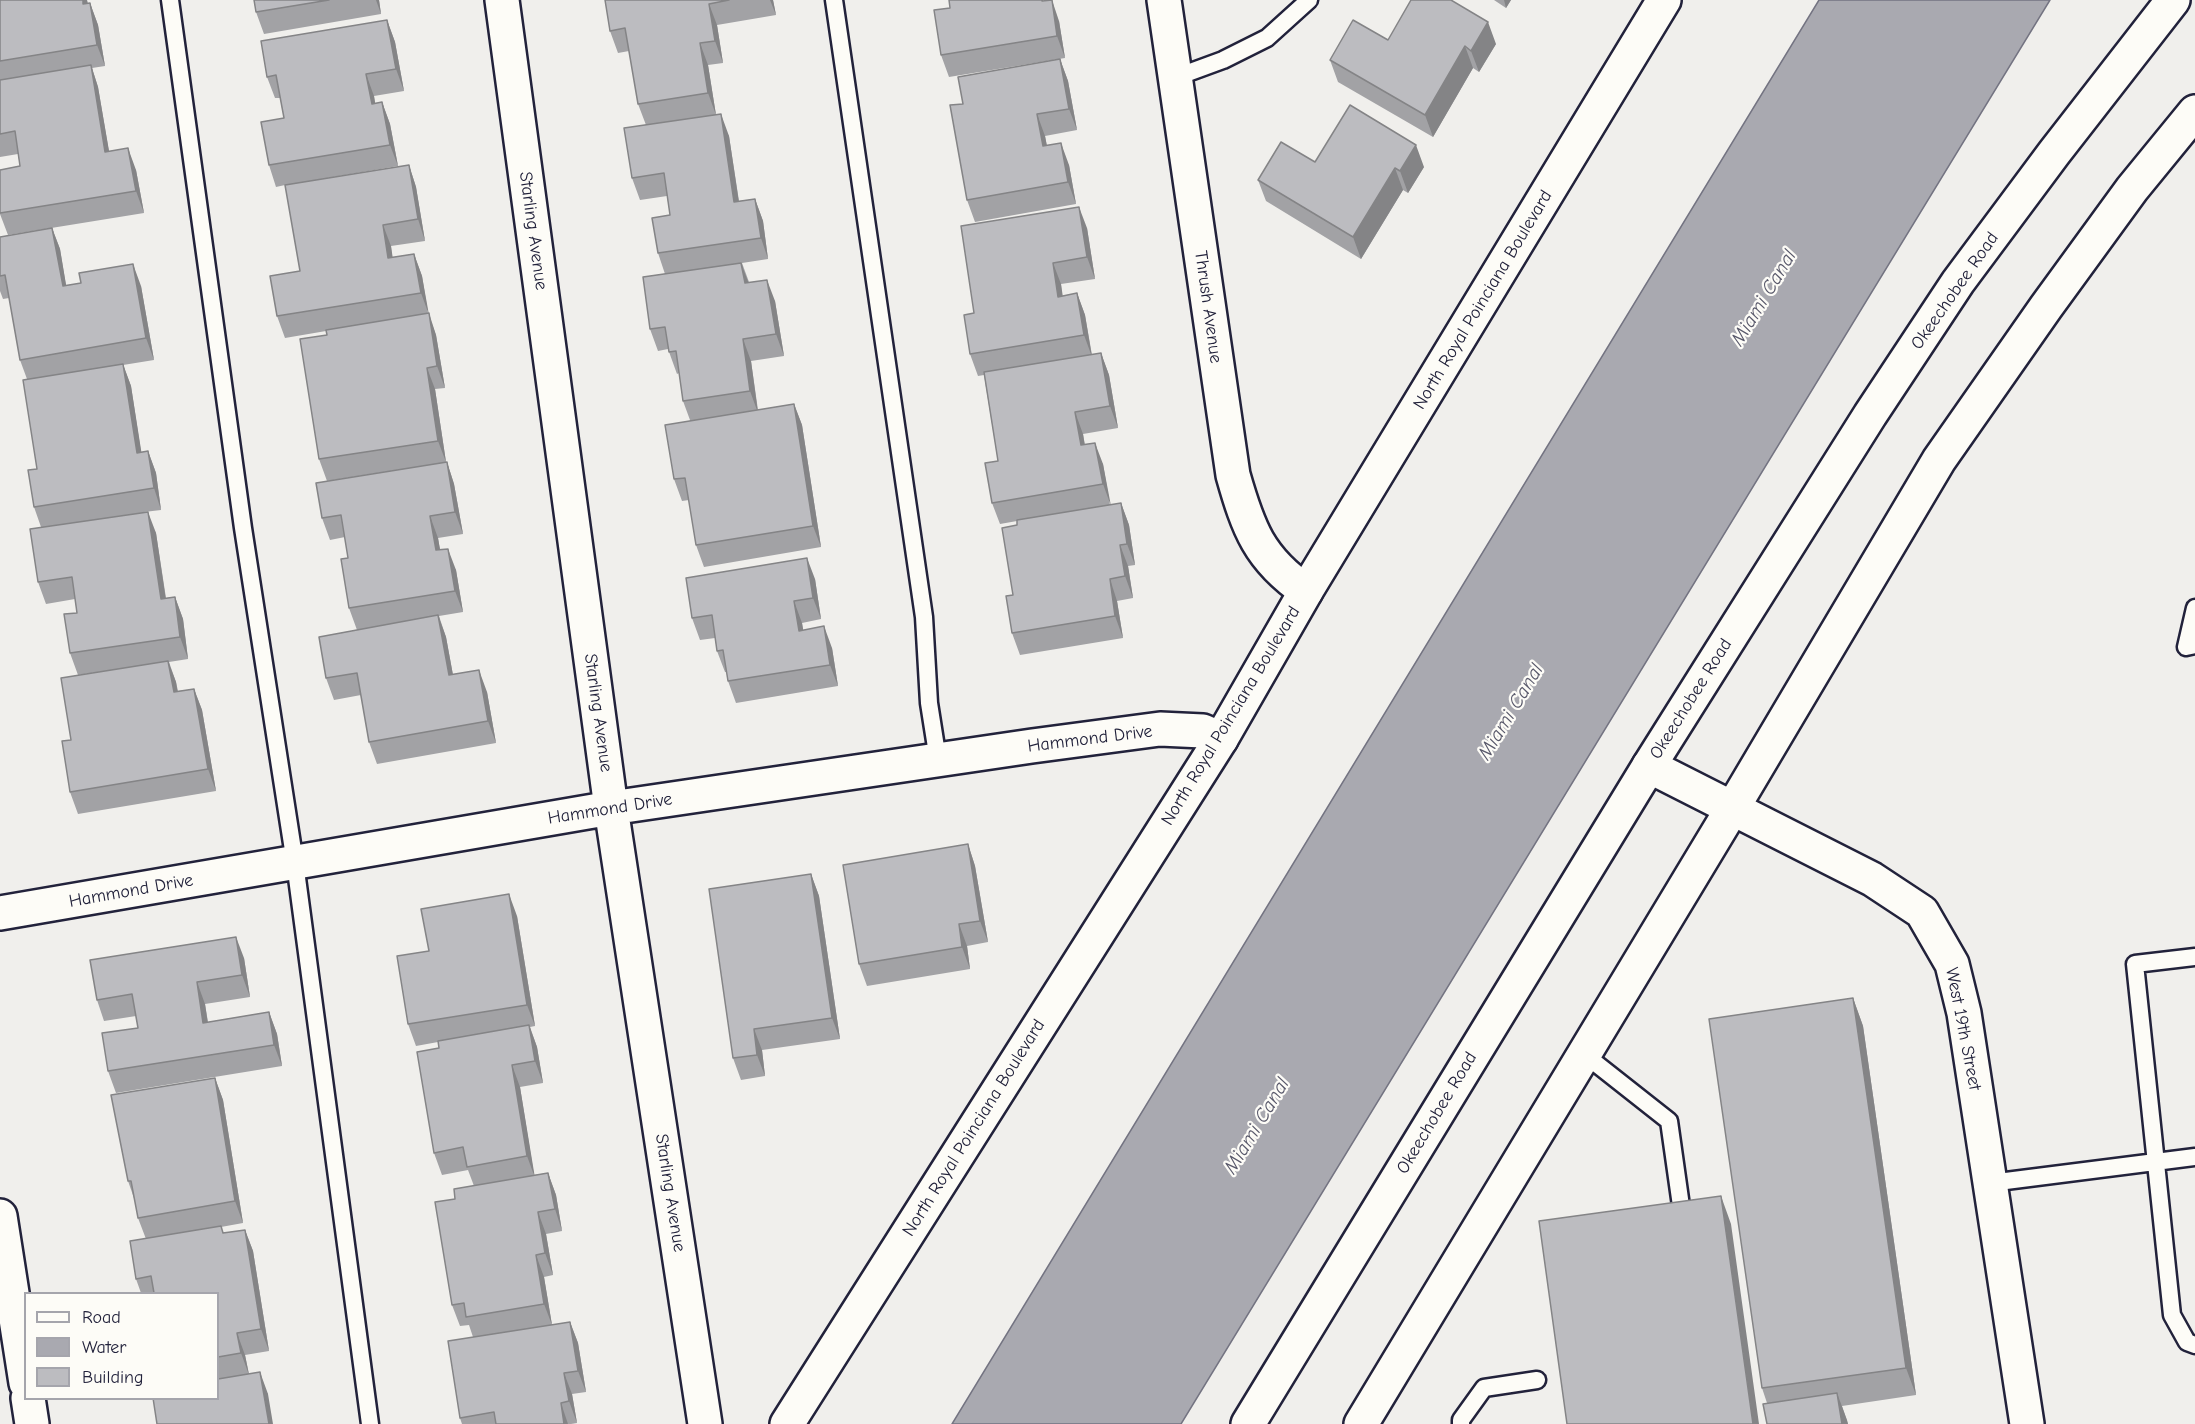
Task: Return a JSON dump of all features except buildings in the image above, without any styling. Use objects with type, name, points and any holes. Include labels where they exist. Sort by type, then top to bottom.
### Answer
[{"type":"main road","name":"Starling Avenue","points":[[502,0],[611,808],[705,1424]]},
{"type":"main road","name":"Thrush Avenue","points":[[1164,0],[1233,475],[1244,514],[1254,537],[1277,568],[1306,591]]},
{"type":"main road","name":"North Royal Poinciana Boulevard","points":[[787,1424],[1221,739],[1306,591],[1664,0]]},
{"type":"main road","name":"Okeechobee Road","points":[[1248,1424],[1649,766],[1870,415],[1958,282],[2054,153],[2173,0]]},
{"type":"main road","points":[[1364,1422],[1940,459],[2132,189],[2195,112]]},
{"type":"main road","name":"Hammond Drive","points":[[0,913],[611,808],[938,760],[1160,729],[1203,731],[1221,739]]},
{"type":"main road","name":"West 19th Street","points":[[1649,766],[1872,879],[1922,912],[1952,964],[1964,1013],[2027,1424]]},
{"type":"main road","points":[[0,1216],[24,1370]]},
{"type":"main road","points":[[28,1400],[32,1424]]},
{"type":"lane","points":[[170,0],[243,528],[295,863],[370,1424]]},
{"type":"lane","points":[[834,0],[924,617],[929,703],[938,760]]},
{"type":"lane","points":[[1174,78],[1223,60],[1267,38],[1309,0]]},
{"type":"lane","points":[[2195,608],[2186,646],[2195,645]]},
{"type":"lane","points":[[2195,957],[2135,964],[2172,1315],[2187,1342],[2195,1345]]},
{"type":"lane","points":[[1584,1054],[1669,1121],[1682,1213]]},
{"type":"lane","points":[[1990,1183],[2195,1157]]},
{"type":"lane","points":[[1461,1424],[1461,1420],[1484,1388],[1537,1380]]},
{"type":"water","name":"Miami Canal","points":[[1819,0],[2050,0],[1181,1424],[952,1424]]}]
